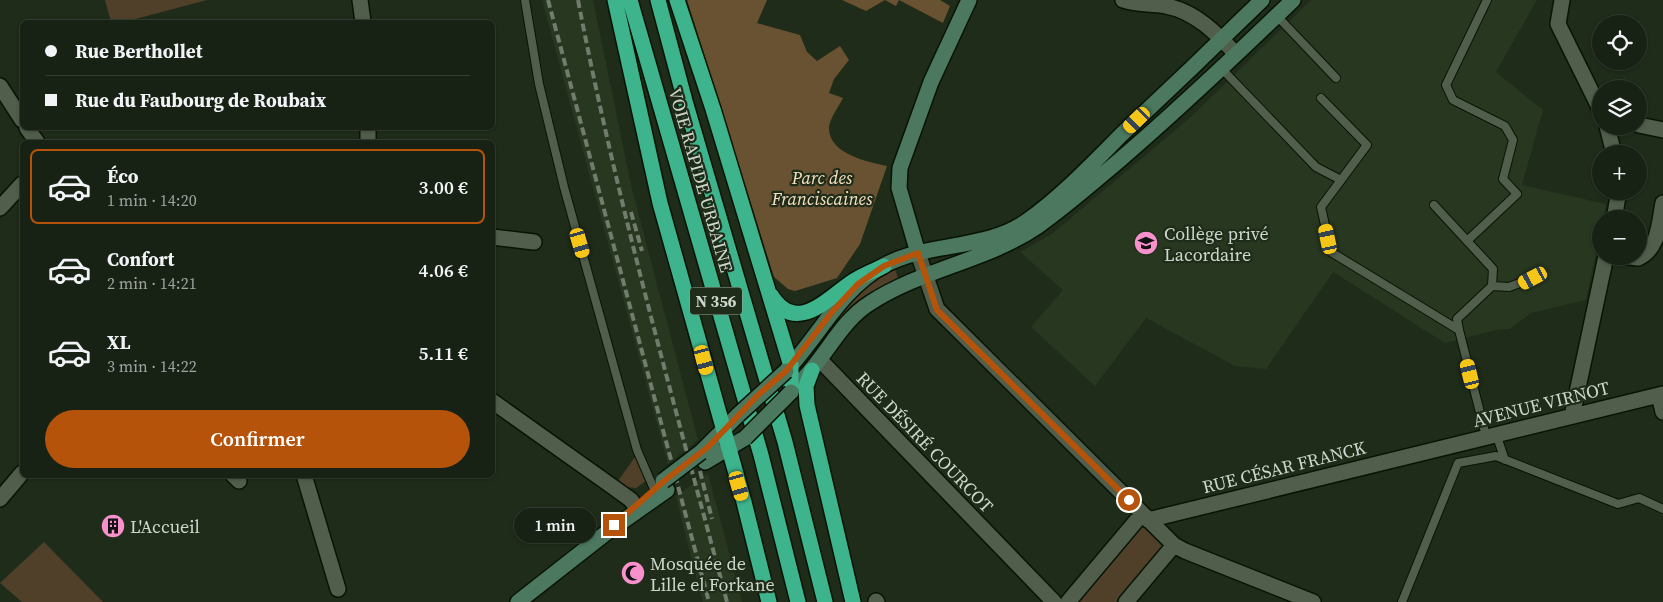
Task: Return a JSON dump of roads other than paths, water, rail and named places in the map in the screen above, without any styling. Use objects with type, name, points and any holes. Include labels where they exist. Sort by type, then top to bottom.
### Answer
[{"type":"highway","points":[[615,0],[647,152],[769,602]]},
{"type":"highway","name":"VOIE RAPIDE URBAINE","points":[[630,0],[761,455],[798,602]]},
{"type":"highway","name":"VOIE RAPIDE URBAINE","points":[[658,0],[784,442],[825,602]]},
{"type":"highway","points":[[677,0],[770,293],[853,602]]},
{"type":"highway","points":[[770,293],[783,307],[796,313],[807,313],[820,307],[855,280],[884,266]]},
{"type":"highway","points":[[794,380],[816,365]]},
{"type":"main road","points":[[918,253],[899,188],[900,168],[931,82],[969,0]]},
{"type":"main road","points":[[703,457],[728,450],[745,438],[794,380],[840,302],[858,284],[884,266],[918,253],[996,237],[1028,220],[1068,187],[1262,0]]},
{"type":"main road","points":[[816,365],[847,323],[861,309],[884,295],[998,247],[1037,226],[1128,153],[1293,0]]},
{"type":"main road","points":[[816,365],[819,345],[840,302]]},
{"type":"main road","points":[[518,602],[661,487],[703,457],[723,431],[741,417],[759,394],[794,380]]},
{"type":"main road","points":[[728,450],[741,417]]},
{"type":"street","points":[[360,0],[362,20]]},
{"type":"street","points":[[1123,0],[1177,10],[1201,22],[1222,39],[1236,54]]},
{"type":"street","points":[[1562,0],[1558,24],[1592,93]]},
{"type":"street","points":[[0,86],[20,117]]},
{"type":"street","points":[[1647,127],[1663,130]]},
{"type":"street","points":[[0,208],[20,186]]},
{"type":"street","points":[[1647,252],[1655,243],[1663,203]]},
{"type":"street","points":[[495,237],[534,242]]},
{"type":"street","points":[[918,253],[937,310],[1174,545],[1313,602]]},
{"type":"street","points":[[1572,416],[1604,265]]},
{"type":"street","name":"RUE DÉSIRÉ COURCOT","points":[[816,365],[1054,602]]},
{"type":"street","points":[[1661,394],[1663,412]]},
{"type":"street","name":"AVENUE VIRNOT","points":[[1428,451],[1661,394]]},
{"type":"street","points":[[495,403],[613,486],[637,508]]},
{"type":"street","name":"RUE CÉSAR FRANCK","points":[[1145,517],[1428,451]]},
{"type":"street","points":[[0,499],[20,475]]},
{"type":"street","points":[[305,478],[338,589]]},
{"type":"street","points":[[1068,602],[1145,517]]},
{"type":"street","points":[[1126,602],[1174,545]]},
{"type":"lane","points":[[525,0],[538,84],[564,187],[637,450],[661,487]]},
{"type":"lane","points":[[1467,241],[1517,194],[1503,179],[1513,140],[1505,126],[1453,100],[1446,85],[1487,0]]},
{"type":"lane","points":[[1277,16],[1336,78]]},
{"type":"lane","points":[[1221,68],[1316,167],[1341,180]]},
{"type":"lane","points":[[1321,98],[1367,145],[1321,207],[1331,252],[1459,330]]},
{"type":"lane","points":[[1434,205],[1494,269],[1492,286],[1457,319],[1491,435],[1505,460]]},
{"type":"lane","points":[[1492,286],[1509,287],[1533,278]]},
{"type":"lane","points":[[1402,602],[1458,463],[1496,456],[1618,504],[1639,498],[1663,509]]},
{"type":"railway","points":[[548,0],[709,602]]},
{"type":"railway","points":[[578,0],[593,76],[628,227],[727,602]]},
{"type":"railway","points":[[631,212],[642,251]]},
{"type":"railway","points":[[700,471],[712,519]]},
{"type":"place","name":"Collège privé Lacordaire","points":[[1146,243]]},
{"type":"place","name":"L'Accueil","points":[[113,526]]},
{"type":"place","name":"Mosquée de Lille el Forkane","points":[[633,573]]},
{"type":"park label","name":"Parc des Franciscaines","points":[[822,187]]}]
